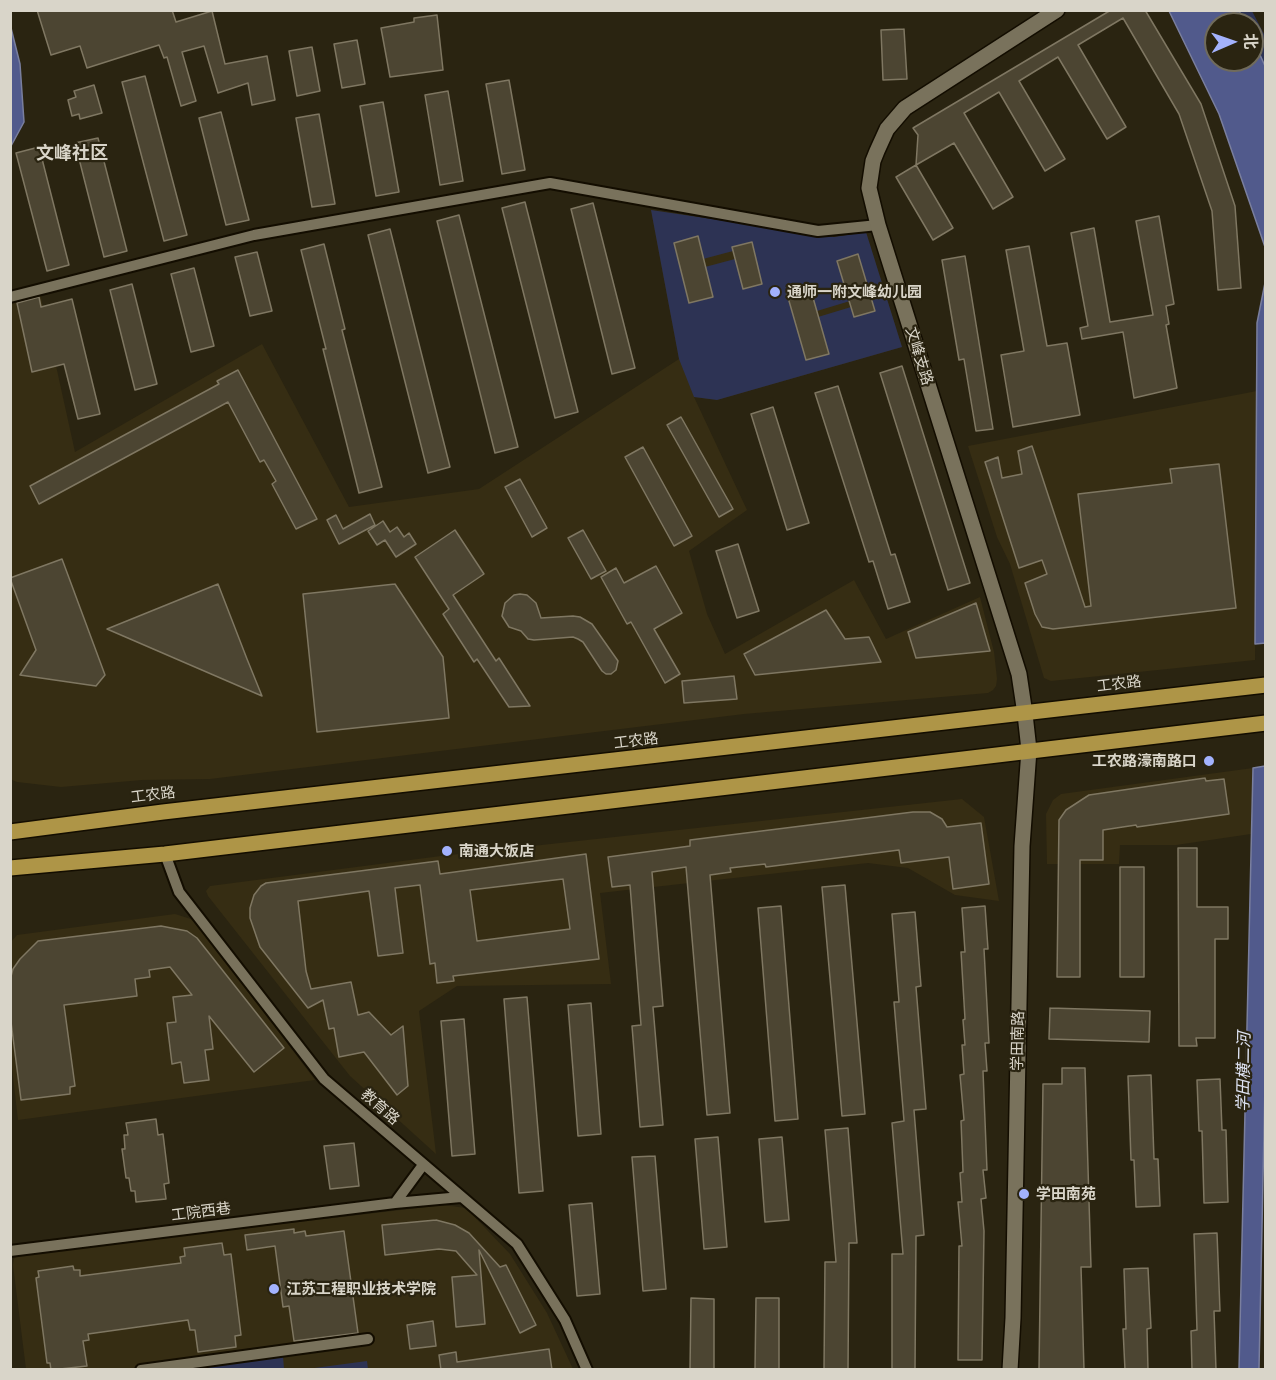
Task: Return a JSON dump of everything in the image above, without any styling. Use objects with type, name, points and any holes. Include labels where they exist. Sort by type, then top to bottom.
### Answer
[{"type":"main road","name":"工农路","points":[[10,832],[163,812],[1266,685]]},
{"type":"main road","points":[[10,868],[165,854],[1266,723]]},
{"type":"street","name":"文峰支路","points":[[1025,714],[1019,674],[878,225],[869,188],[873,161],[887,129],[905,108],[1057,10]]},
{"type":"street","points":[[10,297],[254,235],[550,183],[818,231],[878,225]]},
{"type":"street","name":"学田南路","points":[[1010,1370],[1022,846],[1029,750],[1025,714]]},
{"type":"street","name":"教育路","points":[[165,854],[179,892],[324,1079],[517,1244],[565,1320],[587,1370]]},
{"type":"street","points":[[395,1203],[423,1165]]},
{"type":"street","name":"工院西巷","points":[[10,1251],[395,1203],[461,1197]]},
{"type":"street","points":[[142,1369],[368,1339]]},
{"type":"shaded area","points":[[1169,11],[1239,11],[1204,12],[1204,72],[1264,72],[1264,64],[1265,66],[1265,247],[1219,114]]},
{"type":"shaded area","points":[[10,24],[20,64],[24,122],[11,146]]},
{"type":"shaded area","points":[[1264,34],[1265,36],[1265,66],[1264,64]]},
{"type":"shaded area","points":[[651,210],[834,237],[866,232],[902,347],[717,400],[694,397],[747,510],[689,551],[707,614],[725,654],[854,580],[886,639],[980,597],[994,652],[997,679],[993,690],[988,693],[744,714],[210,779],[142,780],[61,787],[17,782],[10,779],[10,300],[40,293],[75,452],[262,344],[349,507],[479,489],[679,359]]},
{"type":"shaded area","name":"通师一附文峰幼儿园","points":[[651,210],[834,237],[866,232],[902,347],[717,400],[694,397],[679,359]],"holes":[[[698,237],[703,259],[733,251],[733,247],[752,242],[762,284],[743,288],[735,259],[705,267],[689,303],[674,243]],[[858,254],[875,311],[851,307],[818,317],[829,353],[807,360],[787,294],[810,288],[817,311],[850,301],[837,261]]]},
{"type":"shaded area","points":[[1265,283],[1266,643],[1255,644],[1257,323]]},
{"type":"shaded area","points":[[1257,391],[1255,660],[1051,681],[1044,678],[1010,564],[997,537],[968,446]]},
{"type":"shaded area","points":[[1265,766],[1265,1084],[1259,1369],[1239,1370],[1253,768]]},
{"type":"shaded area","points":[[1253,768],[1251,834],[1176,845],[1120,845],[1119,864],[1047,864],[1046,814],[1053,800],[1061,794]]},
{"type":"shaded area","points":[[962,799],[984,817],[999,901],[955,895],[908,868],[868,863],[600,893],[611,984],[457,986],[419,1011],[436,1154],[350,1076],[206,891],[210,886],[441,856]]},
{"type":"shaded area","points":[[175,914],[194,920],[315,1080],[18,1120],[10,1051],[10,943],[17,935]]},
{"type":"shaded area","name":"江苏工程职业技术学院","points":[[443,1205],[466,1208],[510,1254],[547,1313],[573,1369],[26,1369],[13,1265],[18,1255]]},
{"type":"shaded area","points":[[283,1356],[284,1369],[180,1370]]},
{"type":"shaded area","points":[[367,1361],[368,1369],[307,1369]]},
{"type":"building","points":[[37,10],[172,10],[176,22],[212,11],[225,64],[267,56],[275,100],[252,105],[248,83],[218,93],[204,46],[182,52],[196,101],[181,106],[167,57],[164,58],[159,45],[87,68],[80,46],[51,55]]},
{"type":"building","points":[[1111,10],[1145,10],[1201,104],[1235,206],[1241,288],[1218,290],[1212,211],[1179,114],[1123,18],[1078,45],[1126,127],[1107,139],[1058,57],[1019,81],[1065,159],[1045,171],[999,92],[964,113],[1013,197],[993,209],[954,143],[916,165],[918,135],[913,128]]},
{"type":"building","points":[[437,15],[443,70],[390,77],[381,28],[414,22],[414,18]]},
{"type":"building","points":[[904,29],[907,79],[883,80],[881,30]]},
{"type":"building","points":[[357,40],[365,84],[342,88],[334,44]]},
{"type":"building","points":[[312,47],[320,91],[297,96],[289,51]]},
{"type":"building","points":[[145,76],[187,235],[164,241],[122,82]]},
{"type":"building","points":[[509,80],[525,170],[502,174],[486,84]]},
{"type":"building","points":[[94,85],[102,113],[80,119],[79,114],[72,116],[68,100],[76,97],[74,91]]},
{"type":"building","points":[[448,91],[463,181],[440,185],[425,95]]},
{"type":"building","points":[[383,102],[399,192],[376,196],[360,106]]},
{"type":"building","points":[[221,112],[249,220],[226,225],[199,118]]},
{"type":"building","points":[[319,114],[335,204],[312,207],[296,118]]},
{"type":"building","points":[[98,138],[127,251],[104,257],[75,143]]},
{"type":"building","points":[[39,147],[69,265],[47,271],[16,153]]},
{"type":"building","points":[[916,165],[953,228],[933,240],[896,177]]},
{"type":"building","points":[[525,202],[578,412],[555,418],[502,208]]},
{"type":"building","points":[[593,203],[635,368],[612,374],[571,209]]},
{"type":"building","points":[[459,215],[518,447],[495,453],[437,221]]},
{"type":"building","points":[[1159,216],[1174,304],[1166,306],[1169,324],[1166,325],[1177,388],[1134,398],[1123,332],[1082,339],[1080,328],[1088,326],[1071,233],[1094,228],[1110,322],[1153,315],[1136,221]]},
{"type":"building","points":[[390,229],[450,467],[428,473],[368,235]]},
{"type":"building","points":[[698,236],[713,297],[689,303],[674,243]]},
{"type":"building","points":[[752,242],[762,284],[743,289],[732,247]]},
{"type":"building","points":[[324,244],[345,329],[342,330],[382,487],[359,493],[301,250]]},
{"type":"building","points":[[1029,246],[1047,346],[1067,343],[1080,415],[1013,427],[1001,355],[1024,351],[1006,250]]},
{"type":"building","points":[[257,252],[272,311],[250,316],[235,257]]},
{"type":"building","points":[[858,254],[875,311],[854,317],[837,261]]},
{"type":"building","points":[[965,256],[993,429],[976,431],[964,359],[959,360],[942,260]]},
{"type":"building","points":[[194,268],[214,346],[191,352],[171,274]]},
{"type":"building","points":[[132,284],[157,384],[135,390],[110,290]]},
{"type":"building","points":[[810,287],[829,354],[806,360],[787,294]]},
{"type":"building","points":[[39,297],[41,307],[72,299],[100,414],[78,419],[64,364],[32,372],[17,303]]},
{"type":"building","points":[[902,366],[970,583],[948,590],[880,373]]},
{"type":"building","points":[[238,370],[317,519],[296,529],[272,484],[276,481],[264,460],[260,462],[228,402],[39,504],[30,486],[219,384],[217,381]]},
{"type":"building","points":[[838,386],[891,555],[895,554],[910,602],[888,609],[873,561],[869,562],[815,393]]},
{"type":"building","points":[[773,407],[809,523],[787,530],[751,414]]},
{"type":"building","points":[[681,417],[733,509],[719,517],[667,425]]},
{"type":"building","points":[[1032,446],[1085,607],[1091,606],[1078,494],[1172,483],[1170,469],[1219,464],[1236,608],[1053,629],[1042,627],[1035,614],[1025,583],[1047,574],[1042,560],[1019,568],[985,462],[998,457],[1002,478],[1022,474],[1018,451]]},
{"type":"building","points":[[643,447],[692,536],[674,546],[625,457]]},
{"type":"building","points":[[520,479],[547,528],[532,537],[505,487]]},
{"type":"building","points":[[370,514],[375,525],[339,544],[327,520],[336,515],[343,529]]},
{"type":"building","points":[[383,521],[390,532],[397,527],[404,537],[409,533],[416,544],[396,557],[385,540],[377,545],[368,531]]},
{"type":"building","points":[[455,530],[484,574],[453,595],[496,661],[499,658],[530,706],[509,707],[477,659],[474,662],[443,614],[449,609],[415,557]]},
{"type":"building","points":[[583,530],[606,571],[591,579],[568,538]]},
{"type":"building","points":[[738,544],[759,611],[737,618],[716,551]]},
{"type":"building","points":[[62,559],[105,675],[96,686],[20,675],[36,650],[10,578]]},
{"type":"building","points":[[656,566],[682,613],[654,629],[680,674],[665,683],[631,622],[627,624],[601,577],[616,568],[624,583]]},
{"type":"building","points":[[218,584],[247,659],[262,696],[107,629]]},
{"type":"building","points":[[395,584],[443,657],[449,718],[317,732],[303,594]]},
{"type":"building","points":[[514,595],[527,595],[536,603],[541,618],[573,616],[592,624],[618,661],[616,670],[611,674],[602,671],[583,642],[578,639],[573,637],[528,639],[521,631],[509,627],[502,616],[505,603]]},
{"type":"building","points":[[976,603],[990,651],[916,658],[908,632]]},
{"type":"building","points":[[826,610],[845,639],[869,637],[881,662],[755,675],[744,654]]},
{"type":"building","points":[[734,676],[737,699],[684,703],[682,681]]},
{"type":"building","points":[[1205,778],[1206,781],[1224,779],[1229,814],[1103,830],[1103,860],[1080,860],[1080,977],[1057,977],[1059,820],[1066,810],[1089,795]]},
{"type":"building","points":[[913,812],[930,812],[942,819],[947,827],[981,823],[989,884],[953,889],[949,857],[901,863],[899,850],[766,867],[765,864],[730,868],[731,872],[710,875],[730,1113],[707,1115],[686,867],[652,872],[663,1006],[653,1007],[663,1125],[640,1127],[632,1026],[641,1025],[630,885],[612,887],[608,857],[690,846],[690,840]]},
{"type":"building","points":[[1178,848],[1197,848],[1197,907],[1228,907],[1228,939],[1215,939],[1215,1038],[1196,1038],[1197,1046],[1179,1046]]},
{"type":"building","points":[[586,854],[599,959],[453,976],[454,981],[437,983],[435,963],[430,964],[420,885],[395,888],[403,953],[378,956],[369,891],[298,901],[306,971],[311,989],[351,982],[358,1015],[369,1012],[391,1035],[403,1026],[408,1086],[397,1095],[364,1052],[339,1057],[334,1028],[329,1029],[323,1000],[308,1008],[260,947],[250,918],[250,908],[254,895],[266,883],[438,861],[440,874]],"holes":[[[563,879],[570,929],[477,941],[470,890]]]},
{"type":"building","points":[[1120,867],[1144,867],[1144,977],[1120,977]]},
{"type":"building","points":[[845,885],[865,1114],[842,1116],[822,887]]},
{"type":"building","points":[[781,906],[798,1119],[775,1121],[758,908]]},
{"type":"building","points":[[985,906],[988,949],[984,949],[989,1043],[985,1043],[987,1071],[983,1071],[987,1170],[983,1170],[986,1198],[981,1199],[984,1231],[982,1360],[958,1360],[959,1246],[962,1246],[958,1202],[962,1202],[961,1121],[964,1120],[960,1075],[964,1074],[962,1045],[965,1045],[961,952],[965,952],[962,908]]},
{"type":"building","points":[[915,912],[921,986],[916,987],[926,1109],[914,1110],[924,1235],[916,1236],[915,1370],[892,1370],[892,1254],[903,1254],[892,1123],[904,1121],[894,1002],[899,1002],[892,914]]},
{"type":"building","points":[[161,926],[187,931],[197,938],[284,1048],[254,1072],[209,1016],[213,1049],[205,1050],[209,1080],[184,1083],[181,1062],[172,1064],[167,1023],[176,1022],[173,997],[192,995],[170,967],[149,970],[150,977],[135,979],[137,996],[64,1005],[75,1086],[70,1087],[70,1094],[21,1100],[10,1014],[10,980],[13,969],[20,959],[38,941]]},
{"type":"building","points":[[527,997],[543,1191],[519,1193],[504,999]]},
{"type":"building","points":[[591,1003],[601,1134],[578,1136],[568,1005]]},
{"type":"building","points":[[1050,1008],[1150,1011],[1149,1042],[1049,1039]]},
{"type":"building","points":[[464,1019],[475,1154],[452,1156],[441,1021]]},
{"type":"building","points":[[1062,1068],[1085,1068],[1091,1267],[1081,1267],[1084,1370],[1039,1370],[1043,1084],[1062,1084]]},
{"type":"building","points":[[1151,1075],[1154,1159],[1158,1159],[1160,1206],[1136,1207],[1134,1160],[1131,1160],[1128,1076]]},
{"type":"building","points":[[1220,1079],[1222,1130],[1226,1130],[1228,1202],[1204,1203],[1202,1131],[1199,1131],[1197,1080]]},
{"type":"building","points":[[156,1119],[158,1135],[163,1134],[169,1183],[164,1184],[166,1199],[136,1202],[135,1191],[131,1191],[129,1178],[126,1178],[122,1149],[125,1149],[124,1135],[128,1135],[126,1123]]},
{"type":"building","points":[[848,1128],[857,1243],[849,1243],[848,1370],[824,1370],[825,1262],[836,1262],[825,1130]]},
{"type":"building","points":[[718,1137],[727,1247],[704,1249],[695,1139]]},
{"type":"building","points":[[782,1137],[789,1220],[765,1222],[759,1139]]},
{"type":"building","points":[[354,1143],[359,1186],[330,1189],[324,1146]]},
{"type":"building","points":[[655,1156],[666,1289],[643,1291],[632,1157]]},
{"type":"building","points":[[592,1203],[600,1294],[577,1296],[569,1205]]},
{"type":"building","points":[[436,1220],[455,1225],[469,1233],[500,1267],[506,1265],[536,1325],[520,1333],[479,1250],[485,1324],[456,1327],[452,1277],[477,1275],[456,1251],[439,1249],[385,1255],[382,1225]]},
{"type":"building","points":[[294,1229],[294,1233],[305,1231],[306,1236],[344,1231],[358,1333],[294,1341],[289,1306],[283,1307],[275,1246],[247,1250],[245,1235]]},
{"type":"building","points":[[1217,1233],[1220,1311],[1214,1311],[1216,1370],[1192,1370],[1191,1331],[1197,1330],[1194,1234]]},
{"type":"building","points":[[222,1243],[224,1255],[231,1254],[241,1335],[235,1336],[236,1347],[198,1352],[195,1330],[190,1330],[188,1320],[88,1334],[89,1340],[83,1341],[87,1366],[51,1370],[50,1363],[47,1363],[36,1278],[39,1277],[38,1271],[73,1266],[74,1270],[80,1270],[80,1276],[181,1263],[180,1257],[185,1256],[184,1248]]},
{"type":"building","points":[[1148,1268],[1151,1328],[1147,1329],[1148,1370],[1125,1370],[1124,1269]]},
{"type":"building","points":[[691,1298],[714,1299],[714,1370],[690,1370]]},
{"type":"building","points":[[756,1298],[779,1298],[779,1370],[755,1370]]},
{"type":"building","points":[[433,1321],[436,1346],[410,1349],[407,1325]]},
{"type":"building","points":[[549,1349],[552,1370],[441,1370],[439,1355],[456,1352],[457,1362]]},
{"type":"place","name":"通师一附文峰幼儿园","points":[[775,292]]},
{"type":"place","name":"工农路濠南路口","points":[[1209,761]]},
{"type":"place","name":"南通大饭店","points":[[447,851]]},
{"type":"place","name":"学田南苑","points":[[1024,1194]]},
{"type":"place","name":"江苏工程职业技术学院","points":[[274,1289]]},
{"type":"district","name":"文峰社区","points":[[72,153]]},
{"type":"water label","name":"学田横二河","points":[[1244,1072]]}]
